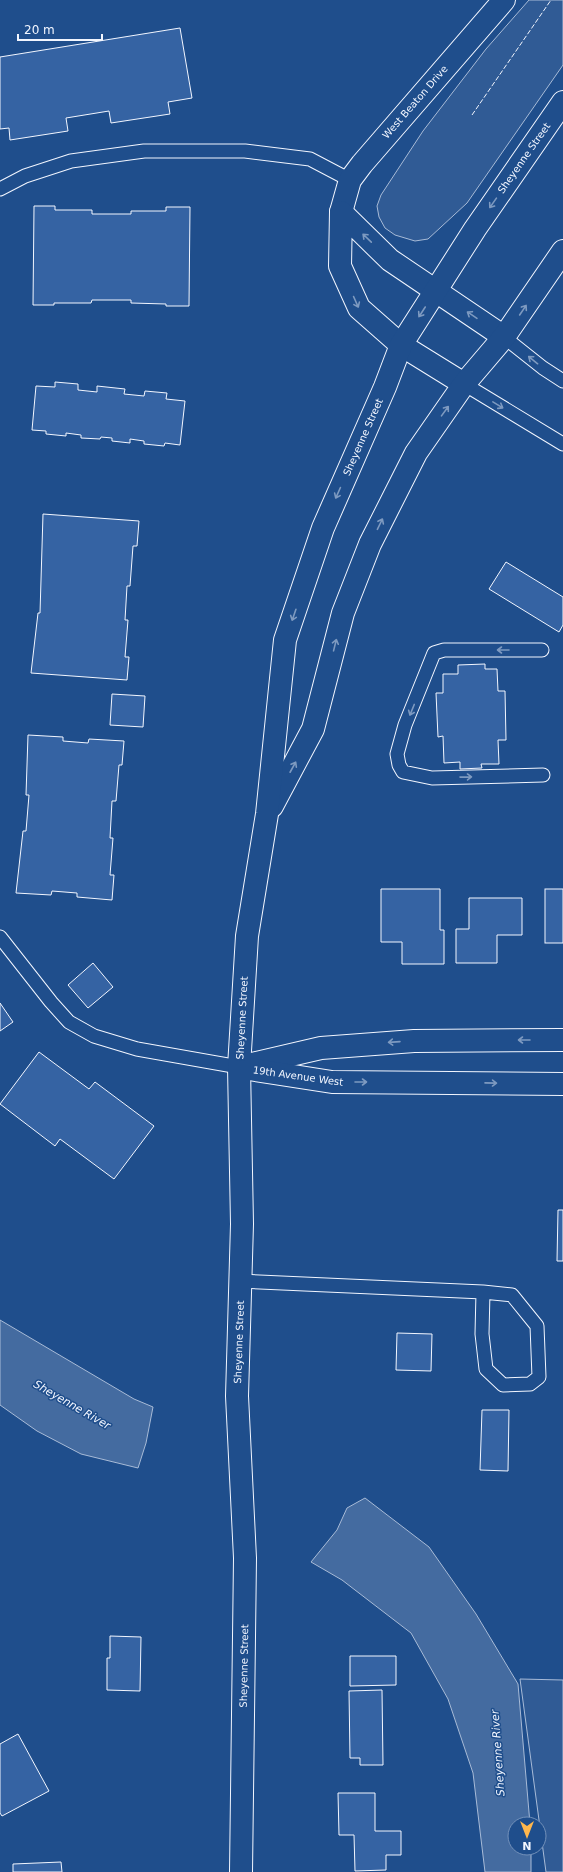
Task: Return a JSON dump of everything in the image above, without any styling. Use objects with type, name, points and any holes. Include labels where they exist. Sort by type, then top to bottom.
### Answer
[{"type":"main road","name":"West Beaton Drive","points":[[464,384],[401,345],[359,308],[340,266],[341,212],[350,180],[362,164],[504,0]]},
{"type":"main road","name":"Sheyenne Street","points":[[241,1872],[245,1558],[237,1396],[242,1224],[239,1067],[246,936],[267,814],[285,640],[323,528],[385,387],[401,345],[475,229],[563,102]]},
{"type":"main road","points":[[341,212],[390,260],[504,337]]},
{"type":"main road","name":"Sheyenne Street","points":[[267,814],[313,729],[343,613],[370,544],[416,453],[464,384],[504,337],[563,251]]},
{"type":"main road","name":"19th Avenue West","points":[[239,1067],[322,1048],[414,1040],[563,1040]]},
{"type":"main road","name":"19th Avenue West","points":[[239,1067],[332,1082],[563,1084]]},
{"type":"lane","points":[[0,189],[25,176],[71,162],[144,151],[245,151],[310,159],[350,180]]},
{"type":"lane","points":[[504,337],[543,368],[563,381]]},
{"type":"lane","points":[[464,384],[563,444]]},
{"type":"lane","points":[[542,650],[444,650],[434,653],[405,726],[397,754],[399,765],[403,772],[416,776],[432,778],[543,775]]},
{"type":"lane","points":[[0,937],[51,1002],[69,1022],[94,1036],[136,1048],[239,1067]]},
{"type":"lane","points":[[240,1281],[483,1292],[512,1295],[537,1326],[539,1377],[530,1384],[502,1385],[486,1369],[482,1334],[483,1292]]},
{"type":"shaded area","points":[[529,0],[563,0],[563,65],[467,203],[428,239],[415,241],[395,235],[385,228],[379,217],[377,206],[381,195],[423,131],[486,49]]},
{"type":"shaded area","points":[[520,1679],[563,1680],[563,1872],[546,1872],[544,1856],[547,1856],[547,1816],[538,1816]]},
{"type":"water","name":"Sheyenne River","points":[[0,1320],[134,1399],[153,1407],[146,1443],[138,1468],[81,1454],[37,1431],[0,1405]]},
{"type":"water","name":"Sheyenne River","points":[[365,1498],[429,1547],[476,1614],[518,1684],[529,1816],[507,1816],[507,1856],[531,1856],[531,1872],[485,1872],[473,1773],[448,1699],[411,1633],[342,1580],[311,1562],[337,1530],[347,1508]]},
{"type":"building","points":[[180,28],[192,98],[168,102],[170,114],[111,123],[109,111],[66,118],[68,131],[10,140],[9,128],[0,129],[0,57]]},
{"type":"building","points":[[34,206],[55,206],[55,210],[92,210],[92,214],[131,214],[131,211],[166,211],[166,207],[190,207],[189,306],[131,303],[131,300],[92,300],[91,303],[54,303],[54,305],[33,305]]},
{"type":"building","points":[[55,382],[78,384],[78,390],[97,392],[97,386],[125,389],[124,394],[144,396],[145,391],[167,393],[166,399],[185,401],[180,445],[165,443],[164,446],[144,444],[144,441],[130,439],[130,443],[112,441],[112,438],[81,438],[81,435],[66,433],[66,436],[46,434],[46,431],[32,430],[36,386],[55,387]]},
{"type":"building","points":[[43,514],[139,521],[137,546],[133,546],[130,586],[127,586],[125,620],[128,620],[125,657],[129,657],[127,680],[31,673],[38,613],[40,613]]},
{"type":"building","points":[[506,562],[563,597],[563,625],[559,632],[489,589]]},
{"type":"building","points":[[485,664],[485,669],[497,669],[498,691],[505,691],[506,740],[498,740],[499,764],[481,764],[482,768],[460,769],[460,762],[444,763],[443,736],[438,737],[436,693],[443,693],[443,674],[458,674],[458,665]]},
{"type":"building","points":[[112,694],[145,696],[143,727],[110,725]]},
{"type":"building","points":[[28,735],[63,737],[63,741],[88,743],[89,739],[124,741],[122,765],[119,765],[116,801],[112,801],[110,838],[113,838],[110,875],[114,875],[112,900],[77,897],[77,893],[52,891],[51,895],[16,893],[23,831],[26,831],[29,795],[26,795]]},
{"type":"building","points":[[381,889],[440,889],[440,930],[444,930],[444,964],[402,964],[402,942],[381,942]]},
{"type":"building","points":[[545,889],[563,889],[563,943],[545,943]]},
{"type":"building","points":[[469,898],[522,898],[522,935],[497,935],[497,963],[456,963],[456,929],[469,929]]},
{"type":"building","points":[[93,963],[113,987],[88,1008],[68,985]]},
{"type":"building","points":[[0,1003],[13,1022],[0,1031]]},
{"type":"building","points":[[39,1052],[89,1089],[95,1082],[154,1126],[114,1179],[60,1139],[55,1146],[0,1104]]},
{"type":"building","points":[[558,1210],[563,1210],[563,1261],[557,1261]]},
{"type":"building","points":[[397,1333],[432,1334],[431,1371],[396,1370]]},
{"type":"building","points":[[482,1410],[509,1410],[508,1471],[480,1470]]},
{"type":"building","points":[[110,1636],[141,1637],[140,1691],[107,1690],[107,1658],[110,1658]]},
{"type":"building","points":[[350,1656],[396,1656],[396,1685],[350,1686]]},
{"type":"building","points":[[382,1690],[383,1765],[360,1765],[360,1758],[350,1758],[349,1691]]},
{"type":"building","points":[[18,1734],[49,1791],[2,1816],[0,1813],[0,1744]]},
{"type":"building","points":[[338,1793],[375,1793],[375,1831],[401,1831],[401,1855],[386,1855],[386,1870],[355,1871],[354,1835],[339,1835]]},
{"type":"building","points":[[61,1862],[62,1872],[13,1872],[13,1864]]},
{"type":"fence","points":[[472,115],[551,0]]}]
